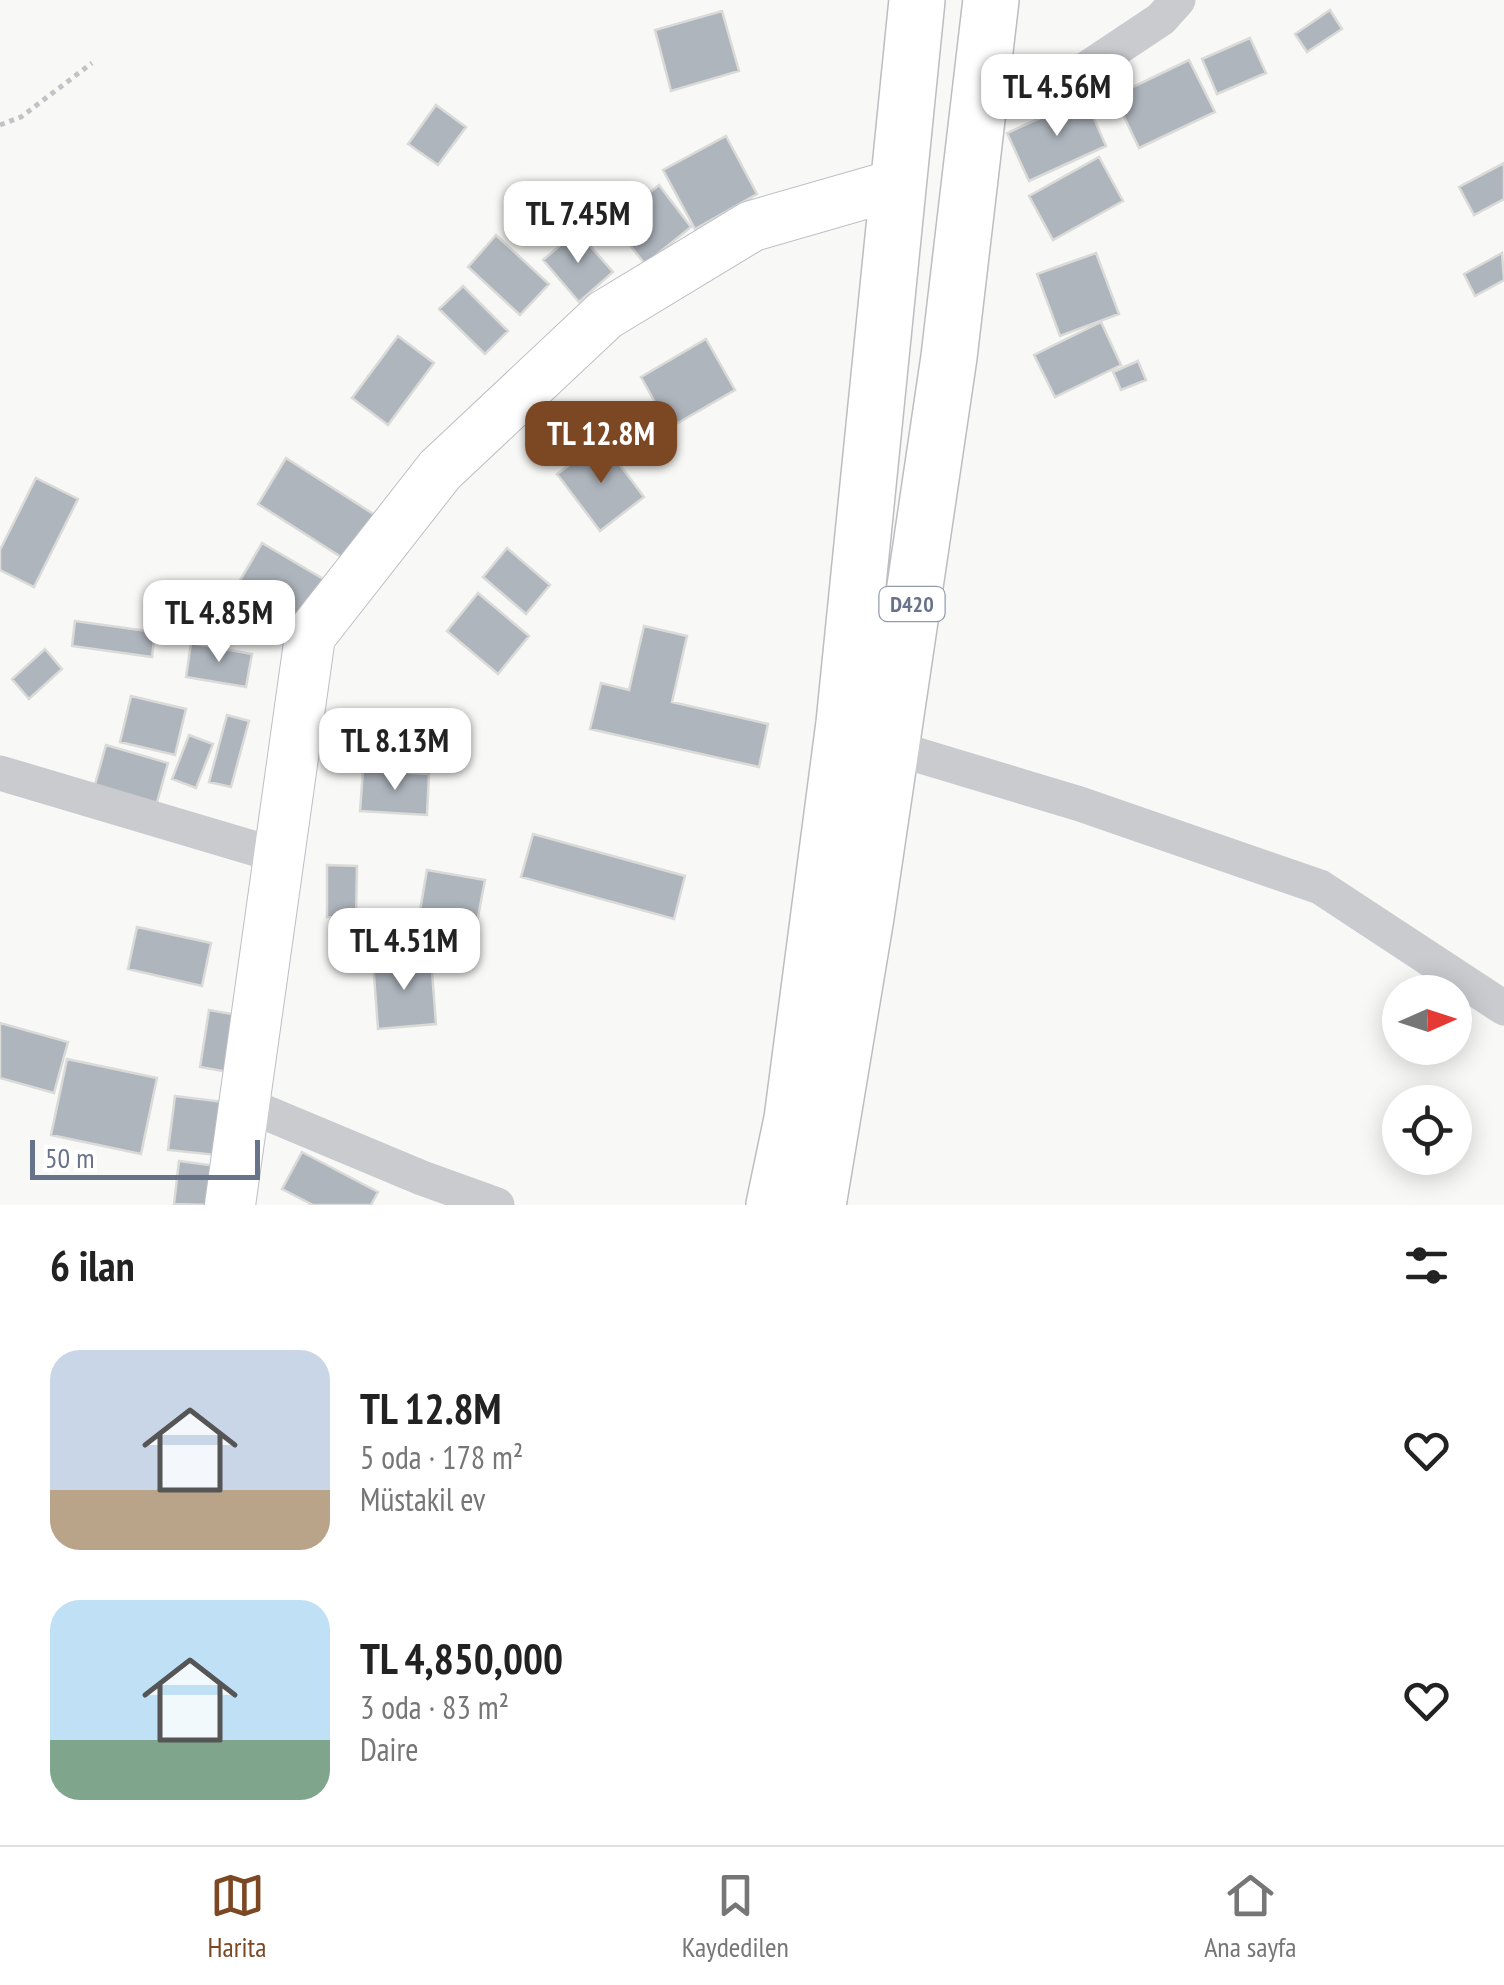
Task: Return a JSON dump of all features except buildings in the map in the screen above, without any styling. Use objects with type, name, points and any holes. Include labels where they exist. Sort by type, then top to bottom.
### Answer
[{"type":"highway","name":"D420","points":[[774,1205],[792,1120],[844,723],[918,0]]},
{"type":"highway","name":"D420","points":[[818,1205],[949,357],[991,0]]},
{"type":"street","points":[[980,99],[1074,78],[1161,19],[1178,0]]},
{"type":"street","points":[[230,1205],[310,636],[440,470],[605,315],[752,226],[898,184]]},
{"type":"street","points":[[891,747],[1080,804],[1320,887],[1504,1008]]},
{"type":"street","points":[[0,773],[280,856]]},
{"type":"street","points":[[245,1104],[497,1205]]},
{"type":"path","points":[[0,125],[21,117],[92,63]]}]
